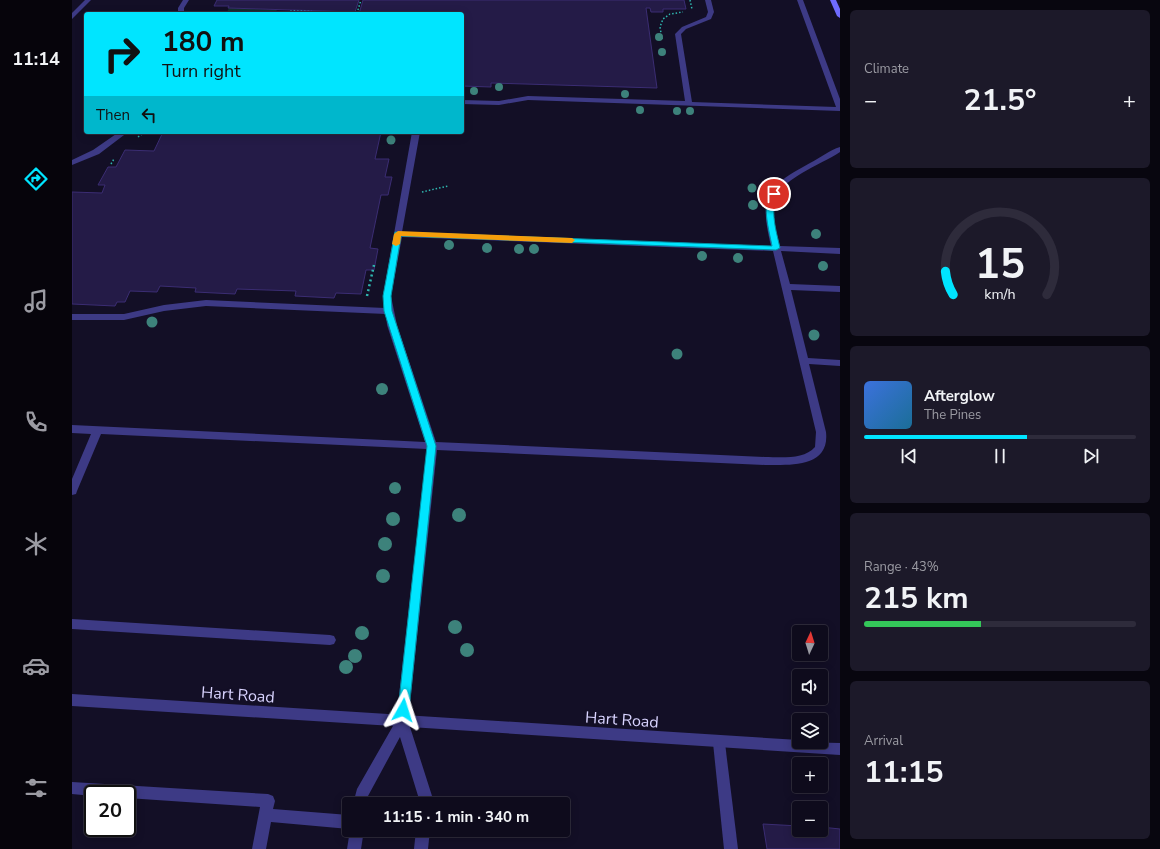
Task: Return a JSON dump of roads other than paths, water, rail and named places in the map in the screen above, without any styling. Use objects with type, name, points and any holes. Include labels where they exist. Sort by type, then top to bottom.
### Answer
[{"type":"main road","points":[[833,0],[840,16]]},
{"type":"street","points":[[72,17],[88,0]]},
{"type":"street","points":[[181,12],[186,0]]},
{"type":"street","points":[[689,104],[678,34],[680,30],[710,17],[711,12],[708,0]]},
{"type":"street","points":[[464,102],[500,103],[528,98],[840,108],[800,0]]},
{"type":"street","points":[[72,163],[96,152],[121,134]]},
{"type":"street","points":[[361,797],[402,722],[432,446],[388,311],[387,296],[416,134]]},
{"type":"street","points":[[72,428],[765,462],[788,461],[805,458],[816,453],[822,443],[822,437],[776,248],[770,219],[769,205],[774,194],[792,178],[840,149]]},
{"type":"street","points":[[398,234],[840,251]]},
{"type":"street","points":[[785,287],[840,289]]},
{"type":"street","points":[[72,317],[124,318],[164,308],[206,303],[388,311]]},
{"type":"street","points":[[804,361],[840,363]]},
{"type":"street","points":[[72,490],[98,430]]},
{"type":"street","points":[[72,624],[330,640]]},
{"type":"street","name":"Hart Road","points":[[72,700],[840,750]]},
{"type":"street","points":[[402,722],[425,797]]},
{"type":"street","points":[[719,742],[731,849]]},
{"type":"street","points":[[72,788],[268,801],[259,849]]},
{"type":"street","points":[[266,815],[342,821]]},
{"type":"street","points":[[354,849],[356,837]]},
{"type":"street","points":[[421,849],[422,837]]}]
